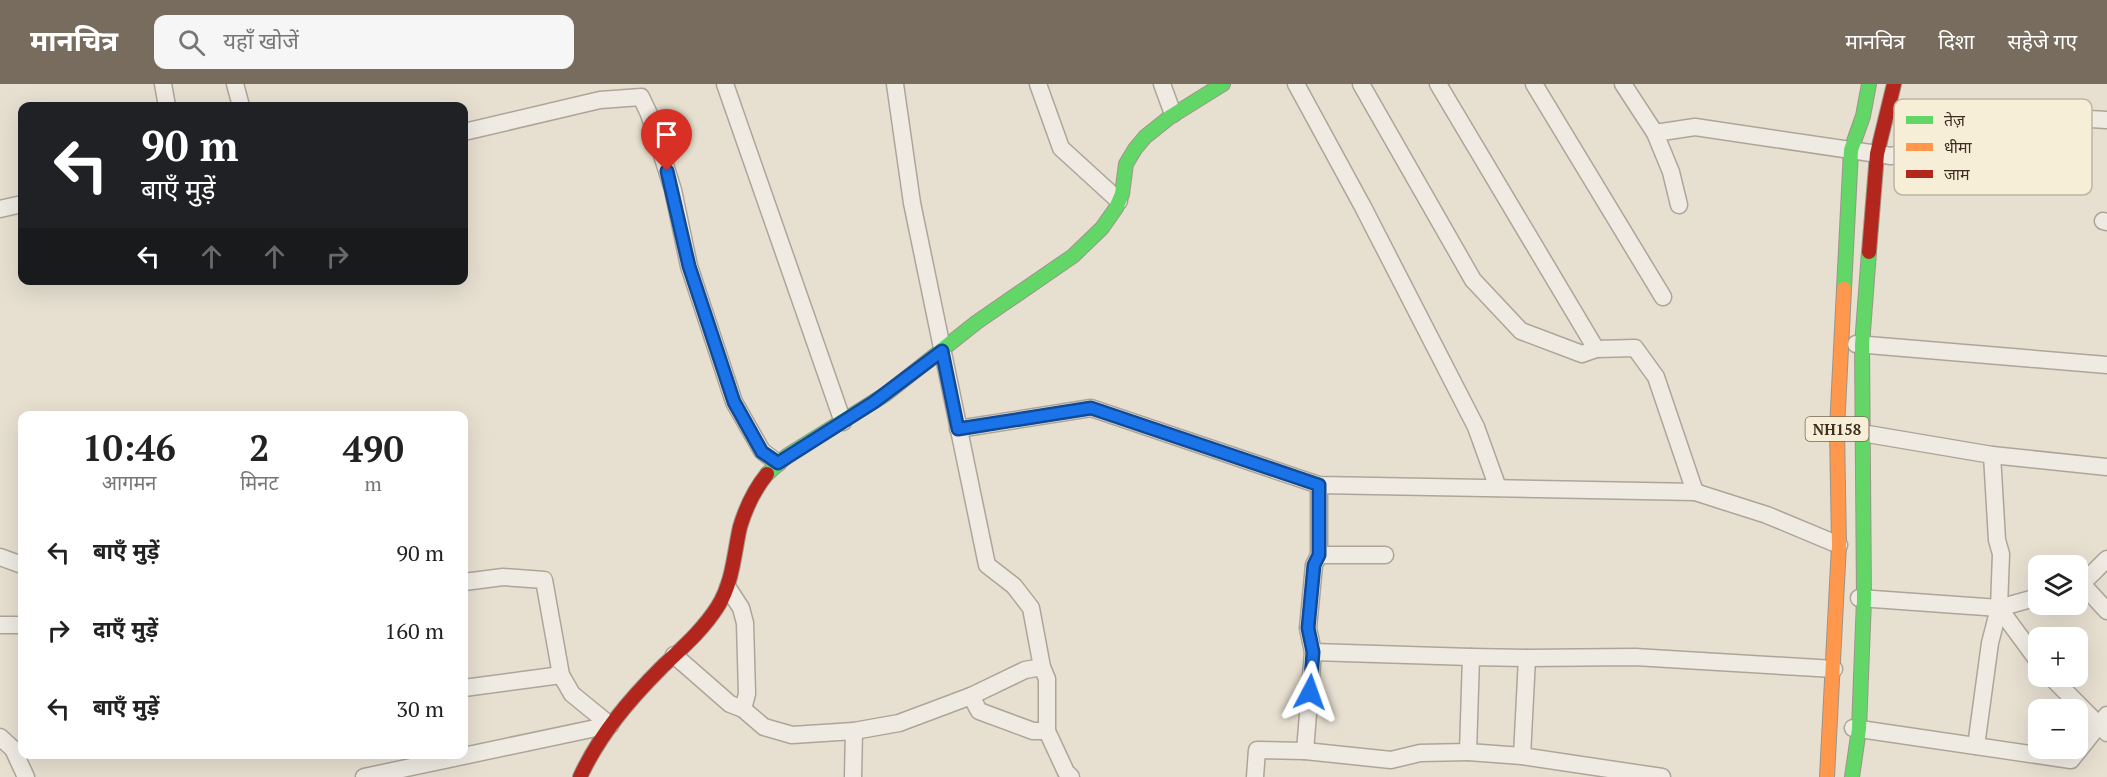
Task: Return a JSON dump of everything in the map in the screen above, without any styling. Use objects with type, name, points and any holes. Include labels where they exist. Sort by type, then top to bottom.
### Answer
[{"type":"main road","points":[[583,776],[598,742],[610,725],[632,698],[706,624],[721,605],[728,588],[740,523],[748,501],[758,484],[778,463],[874,402],[975,324],[1068,261],[1087,244],[1113,214],[1123,191],[1124,171],[1132,153],[1173,114],[1223,84]]},
{"type":"main road","name":"NH158","points":[[1827,777],[1839,545],[1837,429],[1840,343],[1851,150],[1863,116],[1869,84]]},
{"type":"main road","points":[[1852,777],[1860,729],[1864,599],[1862,345],[1877,154],[1894,84]]},
{"type":"street","points":[[164,84],[166,102]]},
{"type":"street","points":[[235,84],[240,102]]},
{"type":"street","points":[[725,84],[843,422]]},
{"type":"street","points":[[895,84],[912,203],[987,565],[1014,586],[1031,608],[1042,666],[1047,679],[1047,731],[1071,777]]},
{"type":"street","points":[[1038,84],[1061,148],[1119,201]]},
{"type":"street","points":[[1162,84],[1173,114]]},
{"type":"street","points":[[1296,84],[1363,207],[1476,427],[1498,488]]},
{"type":"street","points":[[1361,84],[1473,280],[1521,332],[1582,354],[1596,349],[1635,348],[1656,377],[1695,492]]},
{"type":"street","points":[[1438,84],[1596,349]]},
{"type":"street","points":[[1534,84],[1663,297]]},
{"type":"street","points":[[1623,84],[1655,133],[1671,172],[1679,205]]},
{"type":"street","points":[[468,131],[600,100],[641,97],[649,114],[673,190],[689,266],[734,402],[762,452],[778,463]]},
{"type":"street","points":[[2092,119],[2107,120]]},
{"type":"street","points":[[1655,133],[1695,127],[1894,155]]},
{"type":"street","points":[[0,209],[18,205]]},
{"type":"street","points":[[1840,343],[2107,365]]},
{"type":"street","points":[[958,429],[1091,408],[1319,485],[1695,492],[1767,515],[1839,545]]},
{"type":"street","points":[[1837,429],[1992,456],[2107,467]]},
{"type":"street","points":[[1976,746],[1990,643],[1999,608],[2001,554],[1997,540],[1992,456]]},
{"type":"street","points":[[1305,751],[1313,652],[1308,628],[1314,565],[1319,555],[1319,485]]},
{"type":"street","points":[[1319,555],[1384,555]]},
{"type":"street","points":[[0,557],[18,564]]},
{"type":"street","points":[[2088,576],[2107,559]]},
{"type":"street","points":[[468,581],[503,577],[544,579],[561,675],[572,694],[610,725]]},
{"type":"street","points":[[728,588],[741,608],[745,623],[747,694],[743,709]]},
{"type":"street","points":[[2088,593],[2107,611]]},
{"type":"street","points":[[1837,597],[1999,608],[2028,600]]},
{"type":"street","points":[[1999,608],[2028,647]]},
{"type":"street","points":[[0,625],[18,625]]},
{"type":"street","points":[[1313,652],[1527,658],[1635,657],[1834,669]]},
{"type":"street","points":[[674,656],[730,704],[743,709],[764,727],[792,735],[854,731],[899,723],[970,696],[1025,670],[1042,666]]},
{"type":"street","points":[[1468,752],[1471,657]]},
{"type":"street","points":[[1522,756],[1527,658]]},
{"type":"street","points":[[468,687],[561,675]]},
{"type":"street","points":[[1831,724],[2071,760],[2104,724],[2062,687]]},
{"type":"street","points":[[970,696],[979,711],[1033,731],[1047,731]]},
{"type":"street","points":[[468,755],[610,725]]},
{"type":"street","points":[[853,777],[854,731]]},
{"type":"street","points":[[0,737],[13,749],[26,777]]},
{"type":"street","points":[[1255,777],[1257,750],[1305,751],[1391,760],[1420,753],[1468,752],[1522,756],[1662,777]]},
{"type":"street","points":[[364,777],[449,759]]},
{"type":"traffic: fast","points":[[767,474],[788,455],[886,394],[977,322],[1073,256],[1102,228],[1116,208],[1122,194],[1126,164],[1145,137],[1170,117],[1223,84]]},
{"type":"traffic: fast","points":[[1844,289],[1851,150],[1863,116],[1869,84]]},
{"type":"traffic: fast","points":[[1852,777],[1859,729],[1864,599],[1862,345],[1869,252]]},
{"type":"traffic: slow","points":[[1827,777],[1839,545],[1837,429],[1844,289]]},
{"type":"traffic: jam","points":[[1869,252],[1877,154],[1894,84]]},
{"type":"traffic: jam","points":[[580,777],[606,732],[627,705],[699,631],[718,606],[730,577],[745,513],[754,493],[767,474]]},
{"type":"route","points":[[667,171],[689,266],[734,402],[762,452],[778,463],[874,402],[942,351],[958,429],[1091,408],[1319,485],[1319,555],[1314,565],[1308,628],[1313,652],[1310,692]]}]
